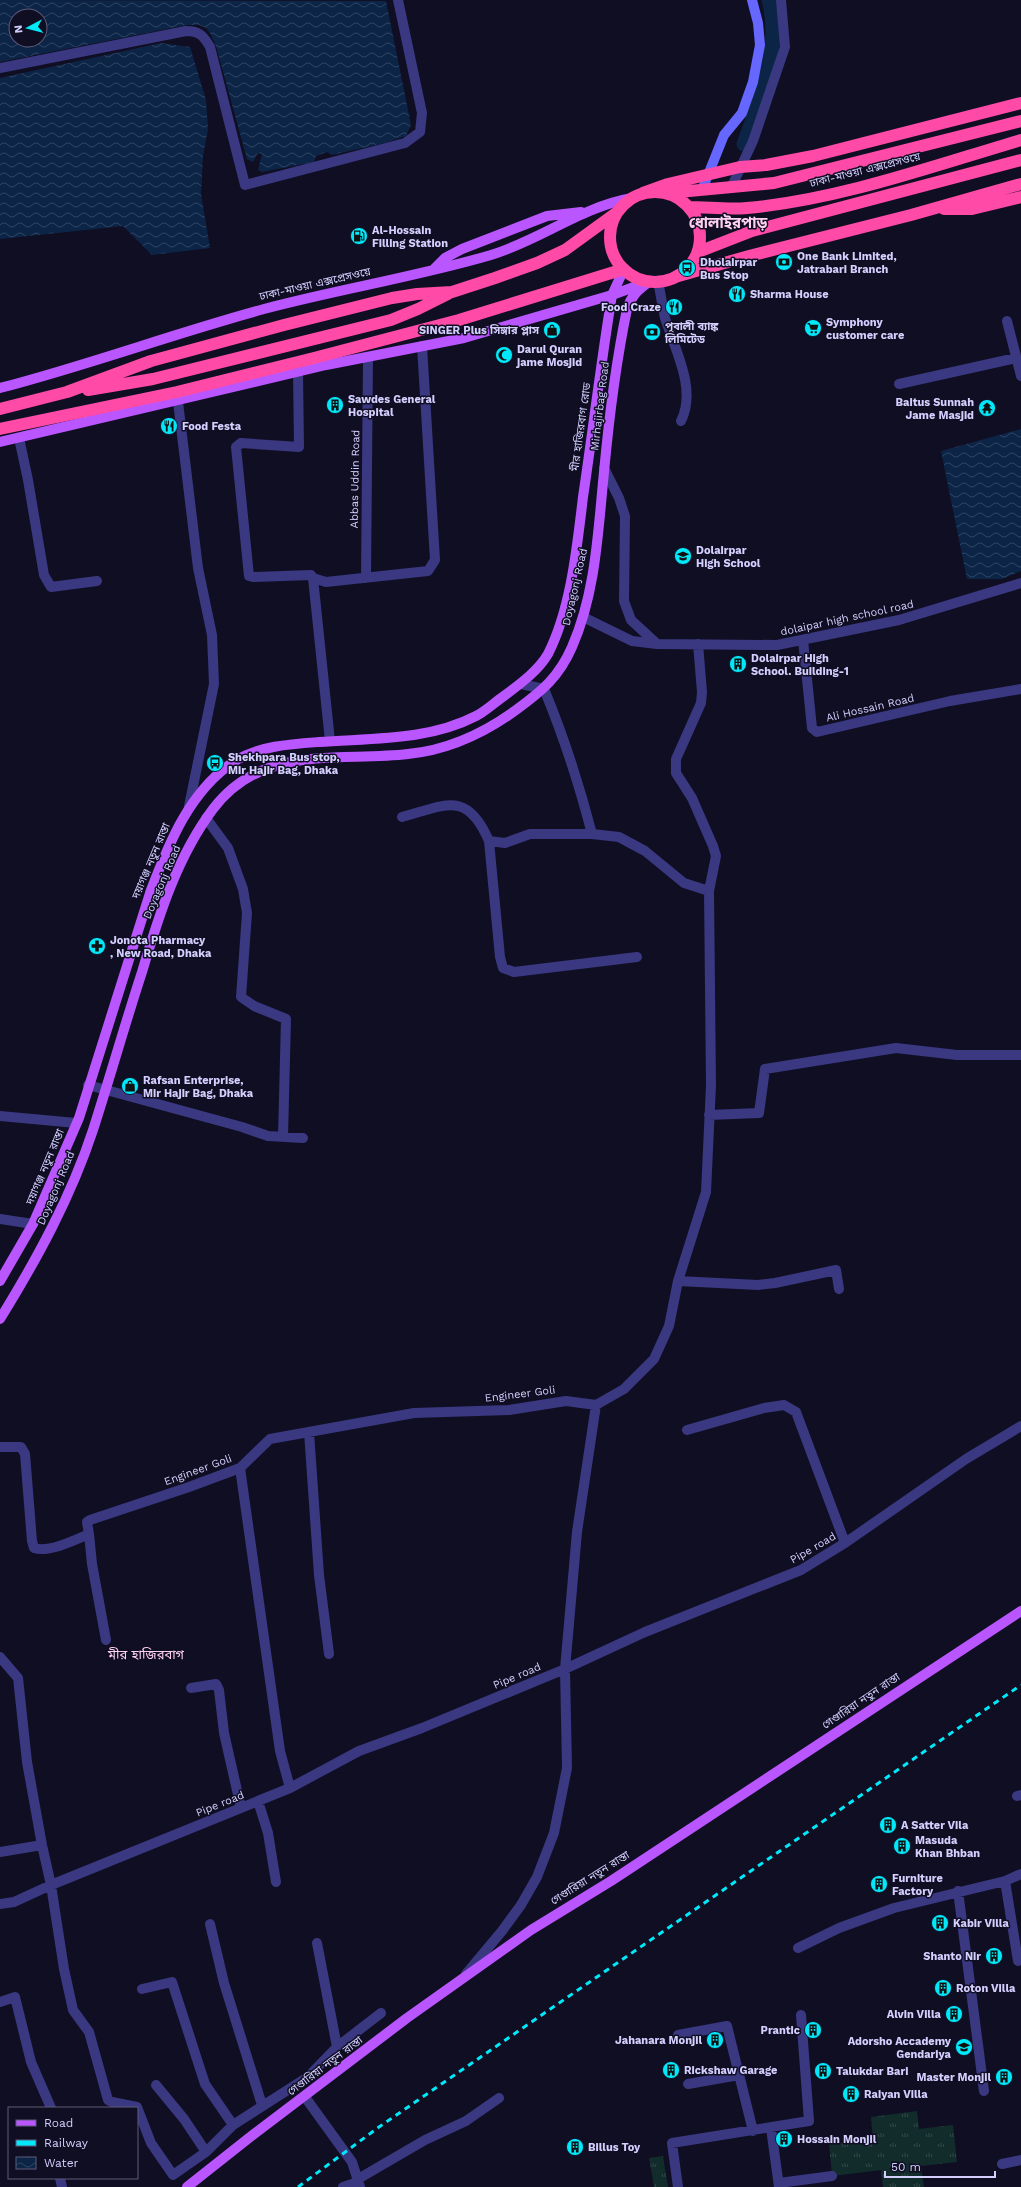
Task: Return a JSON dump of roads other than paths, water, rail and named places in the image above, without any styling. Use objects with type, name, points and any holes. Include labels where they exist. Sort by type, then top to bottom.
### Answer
[{"type":"highway","points":[[644,193],[668,184],[740,167],[766,165],[813,156],[1021,103]]},
{"type":"highway","points":[[668,193],[774,183],[1021,121]]},
{"type":"highway","name":"ঢাকা-মাওয়া এক্সপ্রেসওয়ে","points":[[690,207],[746,208],[852,189],[1021,140]]},
{"type":"highway","points":[[698,252],[752,231],[1021,160]]},
{"type":"highway","points":[[675,277],[1021,184]]},
{"type":"highway","name":"ঢাকা-মাওয়া এক্সপ্রেসওয়ে","points":[[452,292],[537,263],[565,250],[616,213],[632,198],[644,193],[656,191],[668,193],[680,198],[690,207],[699,224],[700,234],[698,252],[686,270],[675,277],[653,282]]},
{"type":"highway","points":[[935,208],[972,209],[1021,197]]},
{"type":"highway","points":[[616,213],[611,228],[610,241],[614,254],[624,269],[635,277],[653,282]]},
{"type":"highway","points":[[0,429],[177,392],[314,358],[459,320],[624,269]]},
{"type":"highway","points":[[67,392],[119,386],[152,379],[391,320],[418,309],[452,292]]},
{"type":"highway","points":[[0,409],[67,392],[151,361],[284,325],[392,298],[417,294],[452,292]]},
{"type":"main road","name":"ঢাকা-মাওয়া এক্সপ্রেসওয়ে","points":[[0,388],[80,366],[219,321],[294,301],[434,269],[518,245],[585,211],[612,201],[632,198]]},
{"type":"main road","points":[[434,269],[445,258],[462,249],[532,221],[547,216],[585,211]]},
{"type":"main road","name":"মীর হাজিরবাগ রোড","points":[[578,539],[612,295],[624,269]]},
{"type":"main road","points":[[0,442],[178,402],[298,372],[464,338],[653,282]]},
{"type":"main road","name":"Mirhajirbag Road","points":[[597,543],[604,468],[627,309],[630,300],[637,291],[653,282]]},
{"type":"main road","points":[[588,466],[604,468]]},
{"type":"main road","name":"দয়াগঞ্জ নতুন রাস্তা","points":[[0,1282],[33,1224],[76,1123],[150,890],[164,854],[189,806],[235,761],[258,750],[294,744],[419,735],[448,728],[477,716],[521,684],[548,653],[564,611],[578,539]]},
{"type":"main road","name":"Doyagonj Road","points":[[0,1319],[52,1229],[76,1176],[92,1132],[164,904],[184,857],[206,818],[225,795],[255,772],[307,759],[408,754],[456,745],[492,728],[544,689],[567,657],[583,617],[594,570],[597,543]]},
{"type":"main road","name":"গেণ্ডারিয়া নতুন রাস্তা","points":[[188,2187],[254,2134],[305,2097],[407,2018],[531,1930],[611,1881],[1021,1611]]},
{"type":"street","points":[[0,68],[186,31],[196,31],[203,36],[210,47],[245,185],[405,143],[420,132],[422,113],[398,0]]},
{"type":"street","points":[[702,190],[724,135],[742,113],[753,82],[760,45],[758,23],[752,0]]},
{"type":"street","points":[[730,188],[753,140],[785,47],[781,0]]},
{"type":"street","points":[[653,282],[686,386],[686,411],[681,421]]},
{"type":"street","points":[[1007,321],[1021,376]]},
{"type":"street","points":[[298,372],[299,446],[241,443],[236,446],[249,576],[311,575],[314,578],[326,582],[428,571],[435,560],[422,346]]},
{"type":"street","name":"Abbas Uddin Road","points":[[366,578],[368,357]]},
{"type":"street","points":[[899,384],[1016,358]]},
{"type":"street","points":[[178,402],[198,568],[212,635],[214,684],[189,806]]},
{"type":"street","points":[[19,438],[28,480],[44,575],[50,587],[97,581]]},
{"type":"street","points":[[604,468],[619,498],[625,516],[624,601],[630,620],[657,644]]},
{"type":"street","points":[[314,578],[330,741]]},
{"type":"street","name":"dolaipar high school road","points":[[583,617],[632,641],[657,644],[763,646],[803,640],[899,620],[1021,583]]},
{"type":"street","name":"Ali Hossain Road","points":[[803,640],[812,728],[817,732],[950,702],[1021,689]]},
{"type":"street","points":[[462,1978],[502,1931],[521,1905],[537,1877],[554,1833],[567,1768],[565,1669],[577,1532],[596,1405],[624,1389],[654,1359],[670,1326],[678,1281],[706,1192],[710,1115],[709,891],[716,856],[692,798],[676,773],[676,759],[701,703],[698,644]]},
{"type":"street","points":[[521,684],[544,689],[560,726],[579,784],[592,834]]},
{"type":"street","points":[[402,817],[451,804],[465,807],[482,824],[489,842],[500,957],[503,968],[514,972],[637,957]]},
{"type":"street","points":[[206,818],[228,848],[243,889],[247,913],[241,996],[254,1006],[286,1019],[283,1137]]},
{"type":"street","points":[[489,842],[505,843],[530,834],[592,834],[619,837],[645,851],[684,883],[709,891]]},
{"type":"street","points":[[710,1115],[759,1113],[765,1069],[896,1048],[957,1055],[1021,1055]]},
{"type":"street","points":[[88,1085],[242,1126],[268,1136],[303,1138]]},
{"type":"street","points":[[0,1116],[76,1123]]},
{"type":"street","points":[[0,1219],[33,1224]]},
{"type":"street","points":[[678,1281],[758,1285],[775,1283],[836,1270],[839,1289]]},
{"type":"street","name":"Engineer Goli","points":[[89,1534],[87,1522],[90,1520],[189,1487],[240,1468],[270,1439],[414,1413],[509,1410],[566,1401],[596,1405]]},
{"type":"street","points":[[687,1430],[764,1408],[784,1405],[796,1412],[845,1543]]},
{"type":"street","name":"Pipe road","points":[[0,1904],[14,1902],[51,1885],[290,1788],[359,1751],[422,1728],[565,1669],[645,1632],[801,1570],[845,1543],[966,1459],[1021,1426]]},
{"type":"street","points":[[309,1432],[318,1575],[329,1654]]},
{"type":"street","points":[[0,1447],[21,1447],[25,1454],[32,1541],[34,1548],[40,1550],[72,1542],[89,1534],[92,1564],[106,1640]]},
{"type":"street","points":[[240,1468],[280,1751],[290,1788]]},
{"type":"street","points":[[0,1657],[18,1678],[27,1762],[51,1885],[64,1969],[73,2010],[89,2032],[108,2100],[137,2107]]},
{"type":"street","points":[[191,1688],[216,1684],[219,1690],[224,1733],[241,1808]]},
{"type":"street","points":[[258,1801],[268,1833],[276,1882]]},
{"type":"street","points":[[0,1852],[42,1845]]},
{"type":"street","points":[[798,1948],[839,1928],[894,1908],[958,1891],[1005,1881],[1021,1874]]},
{"type":"street","points":[[1005,1881],[1018,1961]]},
{"type":"street","points":[[958,1891],[984,2091]]},
{"type":"street","points":[[210,1924],[224,1982],[262,2105]]},
{"type":"street","points":[[317,1943],[337,2047]]},
{"type":"street","points":[[142,1990],[172,1982],[204,2084],[233,2125]]},
{"type":"street","points":[[0,2002],[15,1997],[31,2062],[51,2107]]},
{"type":"street","points":[[138,2110],[151,2143],[173,2175],[206,2152],[233,2125],[262,2105],[308,2077],[337,2047],[381,2013]]},
{"type":"street","points":[[678,2187],[672,2143],[809,2121],[801,2015]]},
{"type":"street","points":[[678,2035],[727,2026],[753,2131]]},
{"type":"street","points":[[688,2084],[739,2075]]},
{"type":"street","points":[[156,2086],[184,2119],[206,2152]]},
{"type":"street","points":[[305,2097],[352,2162],[359,2183]]},
{"type":"street","points":[[343,2187],[359,2183],[425,2140],[466,2121],[499,2098]]},
{"type":"street","points":[[771,2128],[779,2185],[832,2176]]},
{"type":"street","points":[[1002,2164],[1021,2160]]},
{"type":"water","points":[[0,0],[386,1],[411,125],[406,136],[385,143],[332,155],[327,152],[316,156],[314,162],[262,172],[258,170],[262,154],[258,153],[253,162],[247,159],[216,46],[210,33],[206,28],[199,25],[187,25],[0,62]]},
{"type":"water","points":[[161,43],[190,47],[206,100],[208,129],[203,156],[201,194],[210,248],[152,255],[123,226],[0,239],[0,78]]},
{"type":"water","points":[[1021,429],[1021,571],[1002,579],[967,579],[941,451]]},
{"type":"waterway","points":[[744,144],[762,91],[771,55],[773,36],[769,0]]},
{"type":"railway","points":[[298,2187],[379,2127],[1021,1685]]},
{"type":"place","name":"Al-Hossain Filling Station","points":[[359,236]]},
{"type":"place","name":"One Bank Limited, Jatrabari Branch","points":[[784,262]]},
{"type":"place","name":"Dholairpar Bus Stop","points":[[687,268]]},
{"type":"place","name":"Sharma House","points":[[737,294]]},
{"type":"place","name":"Food Craze","points":[[674,307]]},
{"type":"place","name":"Symphony customer care","points":[[813,328]]},
{"type":"place","name":"SINGER Plus সিঙ্গার প্লাস","points":[[552,330]]},
{"type":"place","name":"পূবালী ব্যাঙ্ক লিমিটেড","points":[[652,332]]},
{"type":"place","name":"Darul Quran jame Mosjid","points":[[504,355]]},
{"type":"place","name":"Sawdes General Hospital","points":[[335,405]]},
{"type":"place","name":"Baitus Sunnah Jame Masjid","points":[[987,408]]},
{"type":"place","name":"Food Festa","points":[[169,426]]},
{"type":"place","name":"Dolairpar High School","points":[[683,556]]},
{"type":"place","name":"Dolairpar High School. Building-1","points":[[738,664]]},
{"type":"place","name":"Shekhpara Bus stop, Mir Hajir Bag, Dhaka","points":[[215,763]]},
{"type":"place","name":"Jonota Pharmacy , New Road, Dhaka","points":[[97,946]]},
{"type":"place","name":"Rafsan Enterprise, Mir Hajir Bag, Dhaka","points":[[130,1086]]},
{"type":"place","name":"A Satter Vila","points":[[888,1825]]},
{"type":"place","name":"Masuda Khan Bhban","points":[[902,1846]]},
{"type":"place","name":"Furniture Factory","points":[[879,1884]]},
{"type":"place","name":"Kabir Villa","points":[[940,1923]]},
{"type":"place","name":"Shanto Nir","points":[[994,1956]]},
{"type":"place","name":"Roton Villa","points":[[943,1988]]},
{"type":"place","name":"Alvin Villa","points":[[954,2014]]},
{"type":"place","name":"Prantic","points":[[813,2030]]},
{"type":"place","name":"Jahanara Monjil","points":[[715,2040]]},
{"type":"place","name":"Adorsho Accademy Gendariya","points":[[964,2047]]},
{"type":"place","name":"Rickshaw Garage","points":[[671,2070]]},
{"type":"place","name":"Talukdar Bari","points":[[823,2071]]},
{"type":"place","name":"Master Monjil","points":[[1004,2077]]},
{"type":"place","name":"Raiyan Villa","points":[[851,2094]]},
{"type":"place","name":"Hossain Monjil","points":[[784,2139]]},
{"type":"place","name":"Billus Toy","points":[[575,2147]]},
{"type":"district","name":"ধোলাইরপাড়","points":[[728,223]]},
{"type":"district","name":"মীর হাজিরবাগ","points":[[146,1654]]}]
